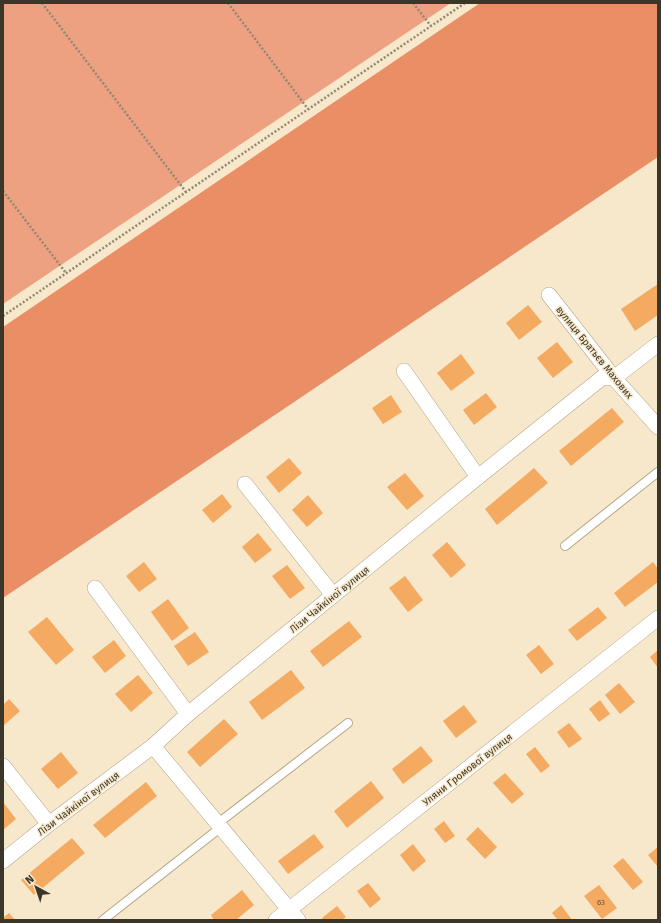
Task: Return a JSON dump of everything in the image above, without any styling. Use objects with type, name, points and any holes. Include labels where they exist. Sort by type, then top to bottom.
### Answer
[{"type":"street","name":"вулиця Братьєв Махових","points":[[549,295],[614,378],[658,427]]},
{"type":"street","name":"Лізи Чайкіної вулиця","points":[[3,861],[49,824],[153,746],[188,714],[333,595],[604,377],[614,378],[658,344]]},
{"type":"street","points":[[404,371],[478,477]]},
{"type":"street","points":[[245,484],[333,595]]},
{"type":"street","points":[[96,588],[188,714]]},
{"type":"street","name":"Уляни Громової вулиця","points":[[276,920],[294,915],[658,618]]},
{"type":"street","points":[[153,746],[218,826],[294,915]]},
{"type":"street","points":[[3,766],[49,824]]},
{"type":"lane","points":[[565,546],[658,472]]},
{"type":"lane","points":[[103,920],[348,723]]},
{"type":"path","points":[[42,3],[186,192]]},
{"type":"path","points":[[228,3],[308,109]]},
{"type":"path","points":[[413,3],[431,26]]},
{"type":"path","points":[[3,316],[465,3]]},
{"type":"path","points":[[3,191],[66,273]]},
{"type":"shaded area","points":[[3,3],[451,3],[3,304]]},
{"type":"shaded area","points":[[480,3],[658,3],[658,157],[3,598],[3,327]]},
{"type":"building","points":[[658,284],[658,315],[635,331],[621,309]]},
{"type":"building","points":[[528,305],[542,322],[519,340],[506,323]]},
{"type":"building","points":[[557,342],[573,362],[553,378],[537,358]]},
{"type":"building","points":[[461,354],[475,373],[451,391],[437,373]]},
{"type":"building","points":[[486,393],[497,407],[474,425],[463,410]]},
{"type":"building","points":[[391,395],[402,412],[383,424],[372,408]]},
{"type":"building","points":[[612,408],[624,422],[571,466],[559,451]]},
{"type":"building","points":[[289,458],[302,473],[279,493],[266,477]]},
{"type":"building","points":[[534,468],[548,483],[497,525],[485,509]]},
{"type":"building","points":[[405,473],[424,496],[407,510],[387,487]]},
{"type":"building","points":[[222,494],[232,507],[213,523],[202,510]]},
{"type":"building","points":[[308,495],[323,513],[307,527],[292,510]]},
{"type":"building","points":[[258,533],[272,550],[255,563],[242,547]]},
{"type":"building","points":[[447,542],[466,565],[451,578],[432,555]]},
{"type":"building","points":[[144,562],[157,579],[139,592],[126,576]]},
{"type":"building","points":[[653,562],[658,569],[658,582],[625,607],[614,593]]},
{"type":"building","points":[[287,565],[305,588],[290,599],[272,576]]},
{"type":"building","points":[[405,576],[423,600],[408,612],[389,588]]},
{"type":"building","points":[[168,599],[189,628],[172,641],[151,612]]},
{"type":"building","points":[[598,607],[607,618],[577,641],[568,630]]},
{"type":"building","points":[[47,617],[74,650],[56,665],[28,632]]},
{"type":"building","points":[[349,621],[362,637],[323,667],[310,651]]},
{"type":"building","points":[[195,632],[209,652],[188,666],[174,646]]},
{"type":"building","points":[[114,640],[126,656],[105,673],[92,657]]},
{"type":"building","points":[[539,645],[554,664],[541,674],[526,655]]},
{"type":"building","points":[[658,650],[658,668],[650,657]]},
{"type":"building","points":[[291,670],[305,688],[262,720],[249,702]]},
{"type":"building","points":[[138,675],[153,693],[131,712],[115,694]]},
{"type":"building","points":[[619,683],[635,702],[620,714],[605,695]]},
{"type":"building","points":[[9,699],[20,711],[3,726],[3,705]]},
{"type":"building","points":[[600,700],[610,714],[599,722],[589,709]]},
{"type":"building","points":[[464,705],[477,722],[456,738],[443,721]]},
{"type":"building","points":[[224,719],[238,734],[200,767],[187,752]]},
{"type":"building","points":[[569,723],[582,739],[569,748],[557,732]]},
{"type":"building","points":[[421,746],[433,761],[403,784],[392,769]]},
{"type":"building","points":[[535,747],[550,766],[541,773],[526,754]]},
{"type":"building","points":[[61,752],[78,773],[58,789],[41,769]]},
{"type":"building","points":[[505,773],[524,794],[512,804],[493,783]]},
{"type":"building","points":[[371,781],[384,798],[347,828],[334,811]]},
{"type":"building","points":[[146,782],[157,796],[105,838],[93,825]]},
{"type":"building","points":[[3,802],[16,819],[3,830]]},
{"type":"building","points":[[444,821],[455,836],[445,843],[434,829]]},
{"type":"building","points":[[478,827],[497,847],[485,859],[466,839]]},
{"type":"building","points":[[314,834],[324,847],[288,874],[278,861]]},
{"type":"building","points":[[72,838],[85,853],[34,895],[21,880]]},
{"type":"building","points":[[413,844],[426,861],[413,872],[400,855]]},
{"type":"building","points":[[658,847],[658,867],[648,855]]},
{"type":"building","points":[[623,858],[643,882],[633,890],[613,866]]},
{"type":"building","points":[[368,883],[381,899],[370,908],[357,891]]},
{"type":"building","points":[[599,885],[617,908],[602,919],[584,896]]},
{"type":"building","points":[[242,890],[254,905],[236,920],[214,920],[211,915]]},
{"type":"building","points":[[561,905],[572,920],[558,920],[552,913]]},
{"type":"building","points":[[337,906],[346,917],[342,920],[324,920],[322,918]]},
{"type":"building","points":[[9,913],[15,920],[3,920],[3,918]]}]
